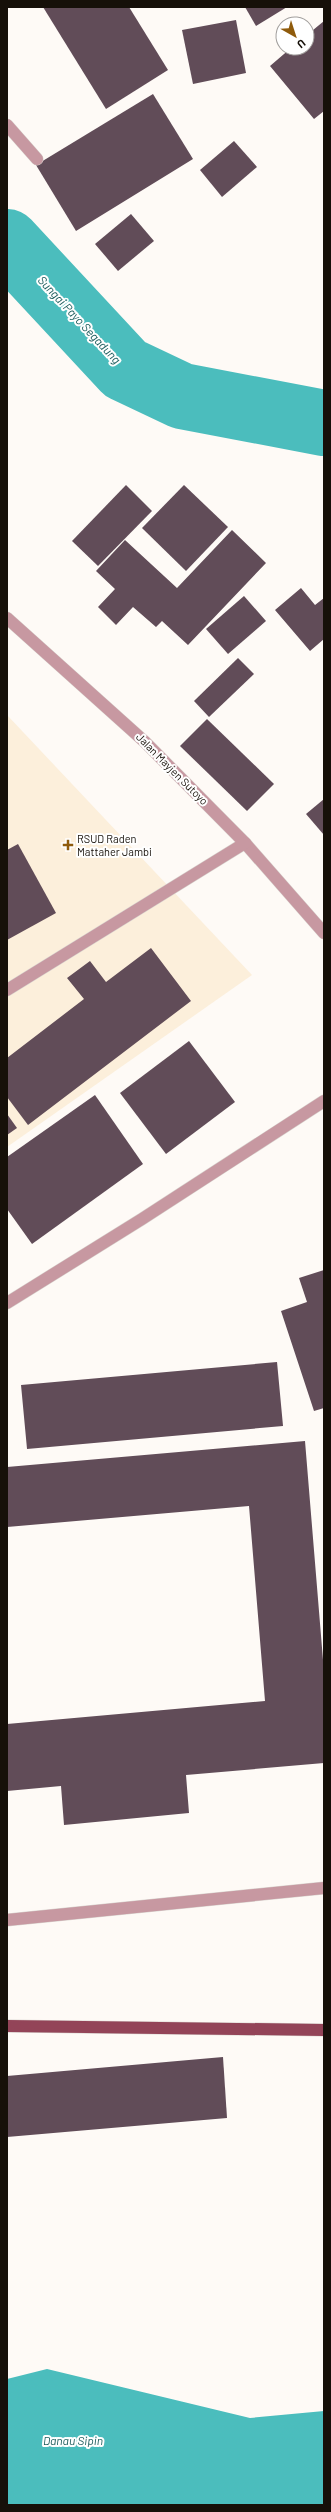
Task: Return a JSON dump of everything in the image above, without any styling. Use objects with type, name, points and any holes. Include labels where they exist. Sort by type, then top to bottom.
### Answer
[{"type":"main road","points":[[7,2026],[324,2030]]},
{"type":"street","points":[[7,125],[37,159]]},
{"type":"street","name":"Jalan Mayjen Sutoyo","points":[[7,618],[145,742],[245,843],[324,933]]},
{"type":"street","points":[[7,990],[245,843]]},
{"type":"street","points":[[7,1303],[142,1219],[324,1101]]},
{"type":"street","points":[[7,1920],[324,1888]]},
{"type":"shaded area","name":"RSUD Raden Mattaher Jambi","points":[[7,715],[252,975],[7,1147]]},
{"type":"water","name":"Danau Sipin","points":[[47,2369],[250,2418],[324,2411],[324,2505],[7,2505],[7,2379]]},
{"type":"building","points":[[43,7],[129,7],[168,70],[106,109]]},
{"type":"building","points":[[245,7],[287,7],[256,26]]},
{"type":"building","points":[[236,20],[246,73],[193,84],[182,30]]},
{"type":"building","points":[[324,21],[324,111],[314,119],[270,66],[282,56],[315,56],[315,28]]},
{"type":"building","points":[[153,94],[193,159],[76,231],[36,165]]},
{"type":"building","points":[[234,141],[257,167],[222,197],[200,170]]},
{"type":"building","points":[[131,214],[154,241],[118,271],[95,244]]},
{"type":"building","points":[[126,485],[152,511],[98,566],[72,541]]},
{"type":"building","points":[[184,485],[228,527],[186,571],[142,528]]},
{"type":"building","points":[[232,530],[266,563],[188,645],[162,621],[156,627],[133,607],[116,625],[98,607],[115,589],[96,571],[125,540],[177,588]]},
{"type":"building","points":[[301,588],[315,605],[324,598],[324,639],[310,651],[275,610]]},
{"type":"building","points":[[244,596],[266,621],[228,654],[206,629]]},
{"type":"building","points":[[238,658],[254,674],[209,717],[194,701]]},
{"type":"building","points":[[207,719],[274,784],[247,811],[180,746]]},
{"type":"building","points":[[324,799],[324,835],[306,814]]},
{"type":"building","points":[[18,844],[56,913],[7,940],[7,850]]},
{"type":"building","points":[[151,948],[191,1001],[28,1125],[7,1097],[7,1058],[84,999],[67,978],[90,961],[106,982]]},
{"type":"building","points":[[189,1041],[235,1102],[166,1154],[120,1093]]},
{"type":"building","points":[[95,1095],[143,1164],[32,1244],[7,1209],[7,1157]]},
{"type":"building","points":[[7,1114],[17,1128],[7,1135]]},
{"type":"building","points":[[324,1270],[324,1408],[314,1411],[281,1311],[307,1302],[299,1278]]},
{"type":"building","points":[[277,1362],[283,1426],[27,1449],[21,1385]]},
{"type":"building","points":[[305,1441],[324,1672],[324,1763],[186,1775],[189,1813],[64,1825],[61,1786],[7,1791],[7,1724],[265,1701],[249,1506],[7,1527],[7,1467]]},
{"type":"building","points":[[223,2057],[227,2118],[7,2137],[7,2076]]},
{"type":"waterway","name":"Sungai Payo Segadung","points":[[7,242],[125,369],[182,396],[324,423]]},
{"type":"place","name":"RSUD Raden Mattaher Jambi","points":[[68,845]]}]
